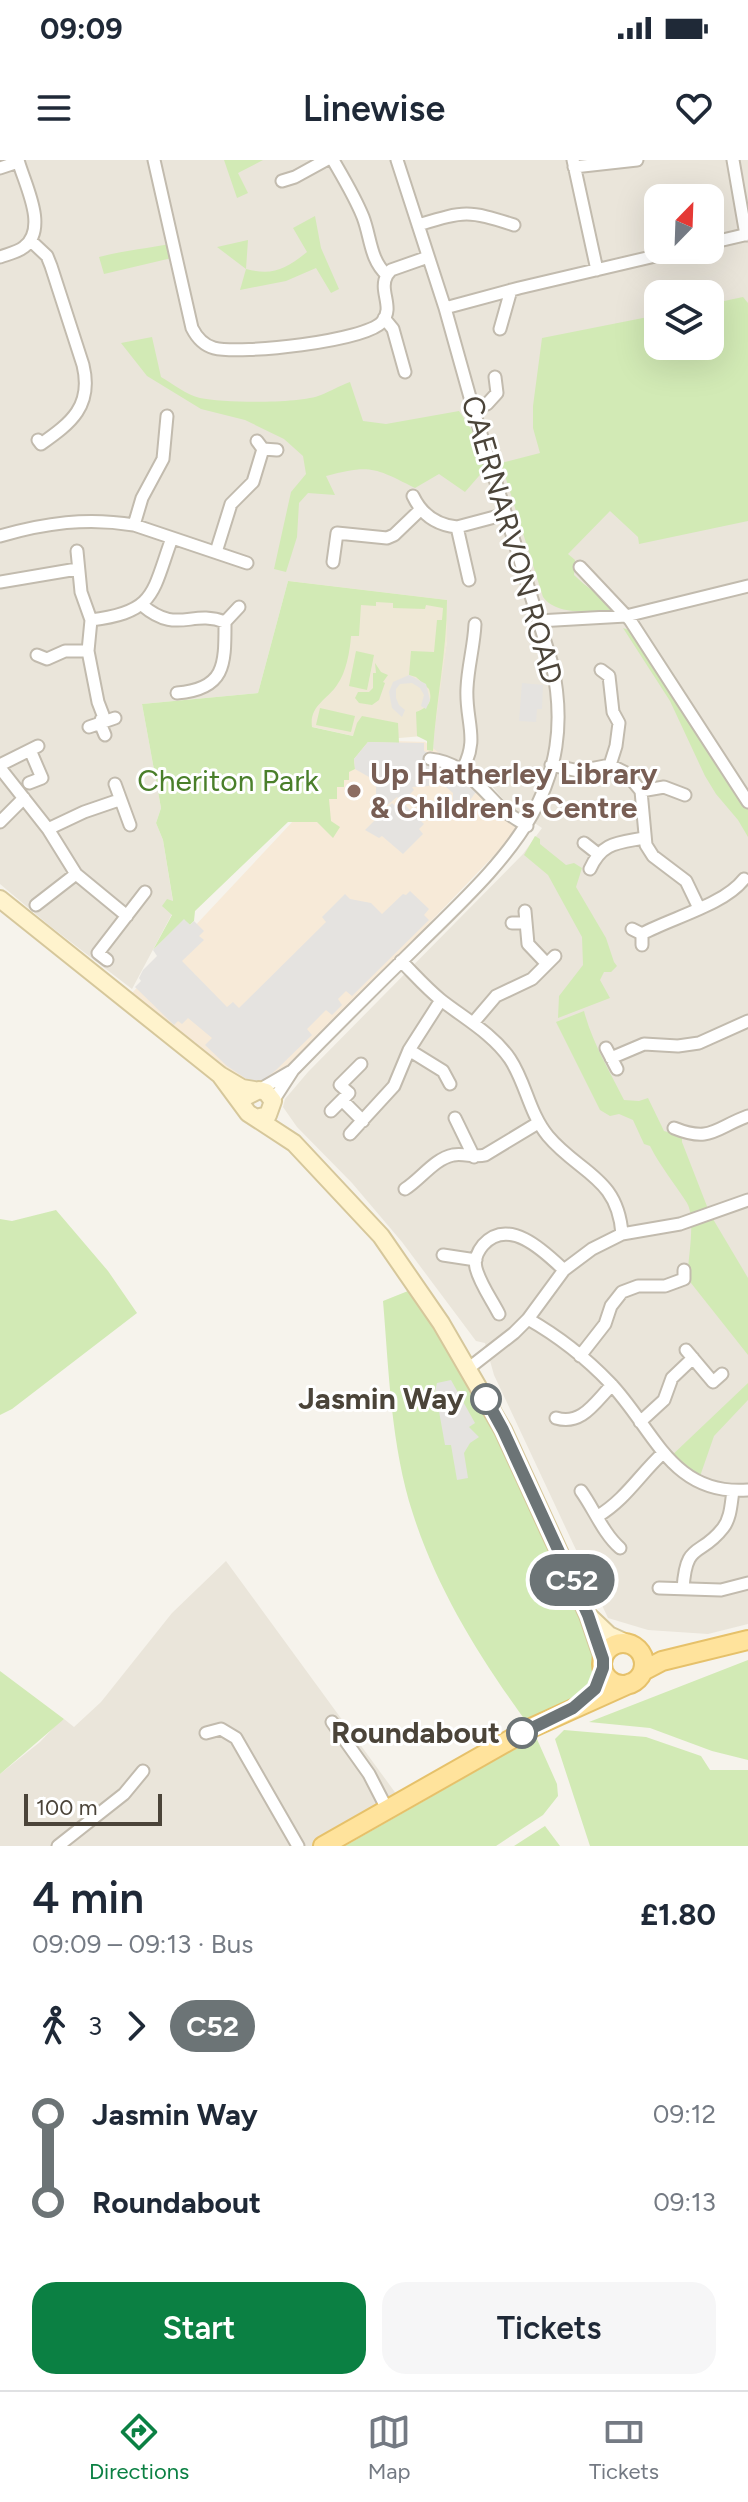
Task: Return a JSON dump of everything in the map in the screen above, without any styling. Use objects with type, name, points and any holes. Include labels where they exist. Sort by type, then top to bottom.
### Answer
[{"type":"main road","points":[[323,1846],[511,1739],[637,1677],[662,1661],[748,1640]]},
{"type":"main road","points":[[573,1708],[595,1689],[610,1647],[619,1643],[672,1650],[729,1646]]},
{"type":"main road","points":[[632,1645],[644,1660],[637,1677]]},
{"type":"main road","points":[[603,1664],[607,1677],[615,1683],[637,1677]]},
{"type":"street","points":[[154,160],[192,328],[202,342],[217,349],[244,351],[296,347],[376,327],[384,318],[388,306],[383,286],[387,275],[391,270],[428,257]]},
{"type":"street","points":[[282,181],[326,160]]},
{"type":"street","points":[[333,160],[358,207],[375,262],[387,275]]},
{"type":"street","name":"CAERNARVON ROAD","points":[[273,1104],[293,1070],[498,865],[527,826],[545,787],[557,734],[557,689],[552,664],[397,160]]},
{"type":"street","points":[[597,270],[573,164],[637,160]]},
{"type":"street","points":[[724,240],[747,235],[733,160]]},
{"type":"street","points":[[0,168],[18,161],[35,220],[31,241],[23,248],[0,257]]},
{"type":"street","points":[[418,225],[464,212],[514,225]]},
{"type":"street","points":[[31,241],[47,256],[51,266],[86,382],[81,405],[70,423],[41,444],[38,440]]},
{"type":"street","points":[[445,308],[644,259]]},
{"type":"street","points":[[500,329],[511,290]]},
{"type":"street","points":[[384,318],[393,329],[405,372]]},
{"type":"street","points":[[473,408],[487,404],[497,393],[495,377]]},
{"type":"street","points":[[134,525],[142,498],[163,459],[170,438],[167,416]]},
{"type":"street","points":[[216,552],[231,504],[253,482],[260,445],[277,450]]},
{"type":"street","points":[[413,496],[420,510],[435,522],[457,527],[506,514]]},
{"type":"street","points":[[333,562],[337,533],[387,538],[420,510]]},
{"type":"street","points":[[0,536],[41,525],[103,521],[134,525],[247,563]]},
{"type":"street","points":[[457,527],[469,580]]},
{"type":"street","points":[[91,620],[114,618],[142,605],[150,594],[172,538]]},
{"type":"street","points":[[77,551],[81,592],[91,620],[88,651],[99,725]]},
{"type":"street","points":[[580,567],[626,616],[748,802]]},
{"type":"street","points":[[0,582],[77,569]]},
{"type":"street","points":[[538,621],[626,616],[748,586]]},
{"type":"street","points":[[142,605],[166,621],[207,618],[225,622]]},
{"type":"street","points":[[177,693],[195,692],[219,681],[225,653],[225,622],[239,607]]},
{"type":"street","points":[[462,770],[472,745],[467,691],[475,624]]},
{"type":"street","points":[[44,660],[65,651],[88,651]]},
{"type":"street","points":[[601,670],[609,676],[613,712],[625,722],[610,765]]},
{"type":"street","points":[[29,783],[42,778],[34,748],[0,766],[48,829],[76,874],[127,916]]},
{"type":"street","points":[[430,759],[449,762],[462,770],[504,811],[527,826]]},
{"type":"street","points":[[551,765],[579,771],[610,765],[622,770],[641,791],[644,838],[653,856],[686,881],[699,908]]},
{"type":"street","points":[[115,784],[130,825]]},
{"type":"street","points":[[641,791],[664,787],[687,796]]},
{"type":"street","points":[[0,822],[24,798]]},
{"type":"street","points":[[48,829],[119,800]]},
{"type":"street","points":[[590,869],[598,854],[609,846],[644,838]]},
{"type":"street","points":[[584,843],[598,854]]},
{"type":"street","points":[[36,905],[76,874]]},
{"type":"street","points":[[639,936],[739,885],[743,876]]},
{"type":"street","points":[[107,960],[98,953],[145,892]]},
{"type":"street","points":[[0,899],[220,1075],[242,1088],[266,1092],[294,1143]]},
{"type":"street","points":[[473,1023],[496,996],[532,979],[551,960],[528,944],[526,917],[512,923]]},
{"type":"street","points":[[401,961],[441,1000],[473,1023],[510,1060],[538,1123],[559,1148],[600,1180],[609,1191],[619,1213],[622,1234]]},
{"type":"street","points":[[350,1134],[394,1086],[409,1050],[441,1000]]},
{"type":"street","points":[[611,1058],[644,1044],[678,1046],[699,1043],[748,1021]]},
{"type":"street","points":[[409,1050],[446,1068],[450,1084]]},
{"type":"street","points":[[331,1111],[349,1093],[340,1085],[361,1064]]},
{"type":"street","name":"CAERNARVON ROAD","points":[[257,1090],[293,1070]]},
{"type":"street","points":[[220,1075],[250,1114],[294,1143],[381,1236],[414,1282],[469,1368],[503,1430],[588,1615],[603,1664]]},
{"type":"street","points":[[250,1114],[246,1097],[257,1090]]},
{"type":"street","points":[[342,1100],[363,1121]]},
{"type":"street","points":[[250,1114],[266,1116],[273,1104]]},
{"type":"street","points":[[674,1128],[692,1136],[703,1135],[748,1116]]},
{"type":"street","points":[[455,1118],[474,1157]]},
{"type":"street","points":[[405,1189],[419,1183],[448,1157],[461,1154],[474,1157],[489,1153],[538,1123]]},
{"type":"street","points":[[469,1368],[502,1344],[528,1319],[564,1270],[592,1249],[622,1234],[680,1224],[748,1200]]},
{"type":"street","points":[[499,1314],[475,1267],[481,1248],[489,1240],[500,1235],[512,1235],[529,1241],[564,1270]]},
{"type":"street","points":[[443,1255],[476,1260]]},
{"type":"street","points":[[580,1356],[605,1324],[611,1306],[622,1292],[638,1286],[665,1286],[684,1279],[684,1270]]},
{"type":"street","points":[[528,1319],[580,1356],[612,1385],[675,1466],[698,1482],[733,1491],[748,1490]]},
{"type":"street","points":[[640,1422],[664,1400],[672,1378],[690,1354],[713,1382],[722,1374]]},
{"type":"street","points":[[562,1424],[583,1416],[612,1385]]},
{"type":"street","points":[[598,1516],[631,1491],[644,1471],[663,1453]]},
{"type":"street","points":[[581,1491],[606,1532],[620,1548]]},
{"type":"street","points":[[683,1589],[688,1559],[725,1526],[733,1491]]},
{"type":"street","points":[[659,1588],[721,1590],[740,1582]]},
{"type":"street","points":[[588,1615],[609,1635],[632,1645]]},
{"type":"street","points":[[332,1722],[369,1774],[387,1809]]},
{"type":"street","points":[[206,1733],[221,1729],[236,1738],[298,1846]]},
{"type":"street","points":[[58,1846],[124,1794],[143,1771]]},
{"type":"shaded area","points":[[0,160],[748,160],[748,1624],[708,1634],[648,1630],[608,1618],[494,1375],[485,1343],[476,1341],[402,1242],[352,1183],[297,1127],[283,1107],[285,1099],[308,1072],[523,854],[542,828],[508,805],[475,766],[433,751],[434,722],[447,641],[447,600],[288,581],[258,693],[142,704],[161,808],[156,823],[163,840],[173,902],[172,914],[132,989],[0,884]]},
{"type":"shaded area","points":[[288,581],[447,600],[447,641],[434,735],[388,739],[358,737],[286,721]]},
{"type":"shaded area","points":[[409,675],[426,684],[430,700],[426,709],[421,706],[424,695],[420,688],[412,683],[400,684],[396,689],[396,698],[405,710],[402,717],[392,708],[389,692],[393,682]]},
{"type":"shaded area","points":[[522,683],[543,685],[542,709],[537,709],[536,722],[519,721]]},
{"type":"shaded area","points":[[369,740],[425,742],[527,821],[263,1097],[132,993]]},
{"type":"shaded area","points":[[368,742],[424,743],[428,766],[435,767],[435,779],[429,780],[429,786],[412,787],[414,790],[402,802],[397,797],[385,807],[376,807],[376,781],[355,769],[354,759]]},
{"type":"shaded area","points":[[454,777],[476,792],[470,800],[465,797],[465,804],[453,803],[453,793],[446,787]]},
{"type":"shaded area","points":[[392,803],[397,808],[403,803],[424,824],[419,829],[423,834],[403,854],[382,836],[379,838],[365,830]]},
{"type":"shaded area","points":[[410,891],[429,909],[424,915],[429,920],[352,996],[346,991],[338,999],[342,1005],[332,1015],[326,1010],[307,1029],[312,1035],[262,1081],[251,1082],[227,1066],[205,1045],[212,1038],[188,1018],[182,1024],[178,1021],[174,1025],[135,987],[141,981],[139,978],[143,970],[157,956],[153,950],[184,919],[190,925],[194,921],[204,931],[199,936],[204,940],[182,961],[227,1007],[233,1002],[239,1008],[326,922],[322,917],[345,894],[350,899],[371,903],[382,914]]},
{"type":"shaded area","points":[[451,1380],[475,1423],[469,1427],[479,1437],[470,1443],[464,1453],[468,1478],[457,1480],[451,1445],[445,1445],[437,1400],[443,1398],[435,1391],[437,1383]]},
{"type":"shaded area","points":[[226,1561],[397,1795],[323,1846],[0,1846],[0,1774],[58,1723],[64,1719],[74,1727],[101,1702],[172,1613]]},
{"type":"green space","points":[[224,160],[263,160],[238,173],[248,193],[237,198]]},
{"type":"green space","points":[[315,216],[321,248],[339,289],[331,293],[316,268],[286,281],[240,290],[246,269],[272,271],[286,267],[307,252],[293,228]]},
{"type":"green space","points":[[248,240],[246,269],[217,247]]},
{"type":"green space","points":[[173,243],[176,257],[104,274],[99,257]]},
{"type":"green space","points":[[743,297],[748,303],[748,521],[639,544],[638,537],[610,511],[568,554],[575,560],[574,575],[612,607],[610,610],[574,611],[556,607],[543,597],[501,463],[540,453],[533,428],[533,406],[542,338],[644,318],[644,360],[724,360],[724,301]]},
{"type":"green space","points":[[152,337],[161,377],[200,398],[243,402],[296,400],[321,395],[350,382],[363,421],[386,424],[459,411],[480,442],[485,469],[465,492],[439,474],[415,488],[372,470],[353,470],[326,476],[335,495],[308,493],[299,503],[297,537],[286,572],[274,569],[291,492],[306,474],[303,456],[284,439],[245,420],[201,409],[147,376],[121,343]]},
{"type":"green space","name":"Cheriton Park","points":[[288,581],[447,600],[433,751],[427,750],[427,741],[417,736],[416,712],[428,704],[429,689],[409,675],[411,651],[434,652],[437,620],[442,620],[443,608],[426,605],[425,609],[393,608],[393,603],[376,602],[376,606],[361,605],[359,636],[351,636],[343,674],[316,708],[312,727],[353,736],[362,716],[398,723],[399,743],[368,742],[354,759],[355,769],[349,772],[349,780],[344,780],[344,787],[337,787],[337,799],[329,799],[331,821],[340,827],[333,838],[317,822],[288,822],[195,911],[194,921],[190,925],[184,920],[153,950],[172,915],[162,906],[167,899],[173,901],[163,840],[156,823],[161,808],[142,704],[258,693]]},
{"type":"green space","points":[[623,628],[632,631],[748,807],[748,837],[705,776],[670,701]]},
{"type":"green space","points":[[356,651],[374,655],[367,690],[349,686]]},
{"type":"green space","points":[[375,663],[381,672],[388,675],[379,700],[372,705],[359,703],[355,698],[358,692],[369,692],[373,688]]},
{"type":"green space","points":[[320,708],[355,716],[351,732],[316,725]]},
{"type":"green space","points":[[535,836],[540,839],[540,844],[566,865],[574,863],[582,868],[576,887],[606,938],[617,966],[611,972],[604,972],[600,980],[610,998],[558,1018],[559,996],[583,965],[582,937],[548,875],[524,855]]},
{"type":"green space","points":[[584,1011],[596,1045],[624,1100],[648,1098],[664,1131],[682,1136],[710,1214],[748,1278],[748,1355],[687,1278],[691,1229],[687,1203],[650,1146],[644,1144],[633,1120],[619,1114],[610,1116],[600,1110],[556,1022]]},
{"type":"green space","points":[[56,1210],[108,1271],[137,1313],[0,1415],[0,1219],[12,1221]]},
{"type":"green space","points":[[418,1287],[469,1368],[603,1659],[596,1685],[579,1703],[531,1728],[463,1626],[423,1543],[406,1488],[392,1409],[383,1301]]},
{"type":"green space","points":[[748,1383],[748,1400],[714,1436],[698,1482],[668,1459]]},
{"type":"green space","points":[[748,1660],[748,1760],[712,1751],[650,1728],[589,1722]]},
{"type":"green space","points":[[0,1671],[64,1719],[0,1774]]},
{"type":"green space","points":[[564,1730],[646,1737],[701,1756],[710,1770],[748,1770],[748,1846],[590,1846],[555,1739]]},
{"type":"green space","points":[[536,1737],[557,1784],[558,1796],[543,1815],[496,1846],[345,1846]]},
{"type":"green space","points":[[545,1826],[560,1846],[514,1846]]},
{"type":"bus line","name":"C52","points":[[486,1399],[588,1615],[603,1659],[595,1689],[573,1708],[522,1733]]},
{"type":"place","name":"Up Hatherley Library & Children's Centre","points":[[354,791]]},
{"type":"place","name":"Jasmin Way","points":[[486,1399]]},
{"type":"place","name":"Roundabout","points":[[522,1733]]}]
